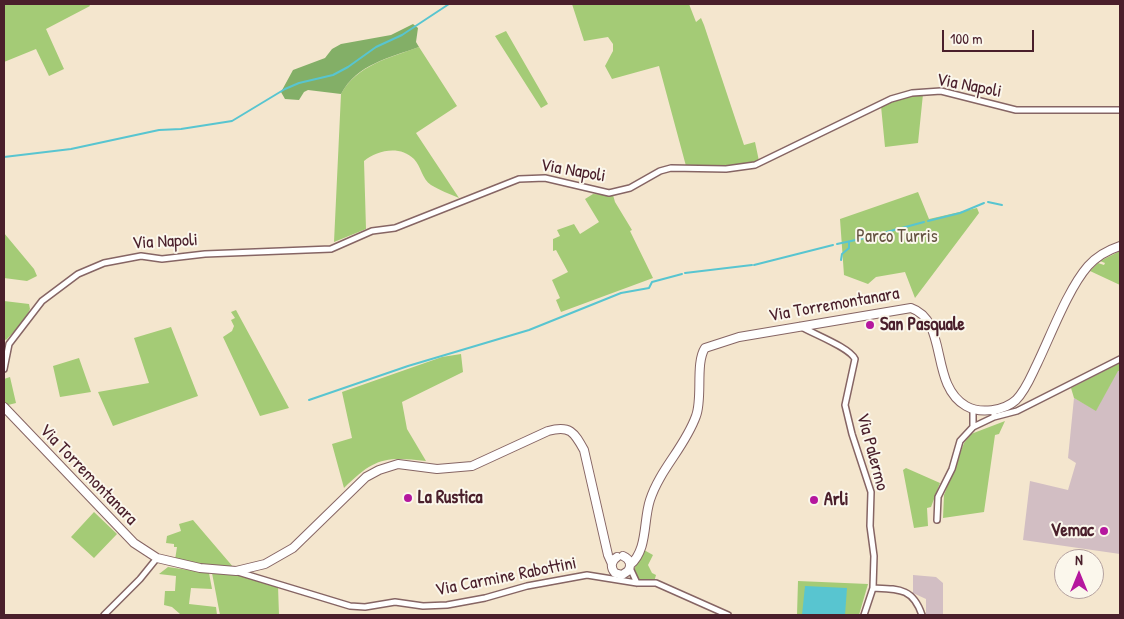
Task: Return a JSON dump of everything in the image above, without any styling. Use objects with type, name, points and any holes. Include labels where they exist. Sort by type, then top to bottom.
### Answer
[{"type":"street","name":"Via Napoli","points":[[4,369],[8,344],[42,301],[78,274],[117,259],[141,256],[162,259],[205,254],[331,250],[372,231],[395,228],[492,189],[526,178],[546,178],[609,193],[630,188],[660,171],[671,168],[744,168],[769,159],[891,99],[912,93],[941,91],[1016,110],[1120,110]]},
{"type":"street","points":[[937,520],[938,497],[952,469],[960,441],[973,426],[1011,404],[1025,388],[1073,290],[1088,266],[1099,256],[1120,246]]},
{"type":"street","name":"Via Torremontanara","points":[[641,547],[650,500],[661,473],[696,416],[704,350],[711,345],[739,337],[911,308],[920,311],[932,327],[947,385],[958,400],[973,409]]},
{"type":"street","name":"Via Palermo","points":[[800,326],[838,345],[855,359],[846,405],[852,434],[871,492],[870,526],[874,556],[873,588],[864,615]]},
{"type":"street","points":[[973,426],[973,409],[994,413],[1017,411],[1120,359]]},
{"type":"street","name":"Via Torremontanara","points":[[4,407],[134,543],[157,558],[200,568],[236,571],[265,564],[293,548],[366,478],[379,470],[398,464],[438,469],[472,466],[556,429],[570,431],[576,435],[584,450],[606,547],[612,565]]},
{"type":"street","points":[[606,547],[620,557],[628,559],[636,584],[656,583],[728,615]]},
{"type":"street","points":[[605,576],[620,557],[641,547]]},
{"type":"street","points":[[612,565],[620,575],[626,573],[639,555],[641,547]]},
{"type":"street","points":[[104,615],[140,579],[157,558]]},
{"type":"street","name":"Via Carmine Rabottini","points":[[236,571],[350,606],[365,607],[395,602],[423,606],[447,605],[485,598],[527,586],[580,576],[605,576],[636,584]]},
{"type":"street","points":[[873,588],[905,591],[912,596],[922,615]]},
{"type":"shaded area","points":[[1118,370],[1120,371],[1120,554],[1104,552],[1104,549],[1085,549],[1023,540],[1030,481],[1068,490],[1076,463],[1068,458],[1074,398],[1096,410]]},
{"type":"shaded area","points":[[913,575],[936,577],[943,583],[943,615],[926,615],[926,599],[913,593]]},
{"type":"green space","points":[[4,4],[89,4],[90,6],[46,29],[64,69],[49,76],[36,49],[4,62]]},
{"type":"green space","points":[[572,4],[689,4],[696,22],[701,18],[704,25],[744,145],[755,142],[759,161],[733,168],[686,166],[659,66],[612,79],[605,66],[613,51],[613,44],[608,37],[584,41]]},
{"type":"green space","points":[[413,24],[418,28],[416,42],[419,47],[375,63],[365,69],[348,84],[341,94],[308,90],[304,92],[299,100],[285,99],[281,92],[293,70],[325,58],[332,49],[341,44],[391,35]]},
{"type":"green space","points":[[506,31],[548,104],[541,108],[495,36]]},
{"type":"green space","points":[[419,47],[457,106],[416,133],[459,198],[431,185],[414,159],[408,155],[395,151],[375,154],[364,161],[366,229],[334,242],[341,94],[348,84],[365,69],[385,59]]},
{"type":"green space","points":[[923,94],[918,143],[885,147],[881,106],[903,97]]},
{"type":"green space","name":"Parco Turris","points":[[918,192],[929,219],[977,208],[979,213],[915,298],[905,272],[876,277],[868,284],[844,275],[840,219]]},
{"type":"green space","points":[[593,194],[613,195],[615,202],[632,230],[630,231],[653,278],[561,312],[556,300],[560,298],[552,280],[568,272],[556,250],[553,251],[553,239],[560,236],[557,230],[574,224],[580,234],[599,222],[585,199]]},
{"type":"green space","points":[[4,233],[34,269],[37,276],[27,281],[4,278]]},
{"type":"green space","points":[[1120,251],[1120,285],[1090,271],[1098,263],[1104,265],[1105,263],[1100,261]]},
{"type":"green space","points":[[4,301],[29,304],[30,309],[24,321],[6,340],[4,339]]},
{"type":"green space","points":[[236,310],[289,408],[260,416],[223,337],[232,331],[234,326],[231,320],[235,318],[231,312]]},
{"type":"green space","points":[[171,327],[198,396],[113,426],[98,392],[149,383],[134,338]]},
{"type":"green space","points":[[461,354],[463,372],[402,402],[407,429],[426,461],[390,459],[381,461],[364,470],[344,488],[332,444],[352,438],[342,392],[442,357]]},
{"type":"green space","points":[[79,358],[91,392],[60,397],[53,366]]},
{"type":"green space","points":[[1120,363],[1120,371],[1118,371],[1096,411],[1074,398],[1071,388]]},
{"type":"green space","points":[[10,377],[16,403],[4,406],[4,379]]},
{"type":"green space","points":[[1005,421],[999,434],[995,435],[984,512],[943,518],[944,495],[964,443],[971,434]]},
{"type":"green space","points":[[906,468],[940,483],[931,507],[927,508],[928,526],[914,528],[903,470]]},
{"type":"green space","points":[[94,512],[117,534],[94,558],[71,537]]},
{"type":"green space","points":[[193,520],[234,568],[216,568],[175,560],[177,547],[174,547],[174,544],[166,543],[167,536],[181,531],[179,524]]},
{"type":"green space","points":[[644,550],[653,555],[648,565],[652,573],[656,575],[654,582],[638,581],[633,571]]},
{"type":"green space","points":[[168,567],[209,573],[212,589],[191,588],[189,604],[216,607],[217,615],[180,614],[172,607],[164,605],[165,591],[175,591],[176,576],[159,574]]},
{"type":"green space","points":[[212,573],[238,574],[278,586],[279,615],[220,615]]},
{"type":"green space","points":[[798,581],[868,584],[859,615],[797,615]]},
{"type":"water","points":[[805,586],[847,588],[845,615],[802,615]]},
{"type":"waterway","points":[[4,157],[71,149],[159,130],[181,129],[232,121],[285,89],[299,83],[333,75],[348,67],[376,47],[402,35],[449,4]]},
{"type":"waterway","points":[[988,202],[1002,205]]},
{"type":"waterway","points":[[928,221],[960,213],[984,203]]},
{"type":"waterway","points":[[868,237],[924,222]]},
{"type":"waterway","points":[[837,244],[865,238]]},
{"type":"waterway","points":[[841,260],[842,254],[849,248],[849,242]]},
{"type":"waterway","points":[[754,265],[833,245]]},
{"type":"waterway","points":[[685,273],[752,265]]},
{"type":"waterway","points":[[309,400],[408,366],[529,330],[621,293],[649,288],[652,282],[682,274]]},
{"type":"place","name":"San Pasquale","points":[[870,325]]},
{"type":"place","name":"La Rustica","points":[[408,498]]},
{"type":"place","name":"Arli","points":[[814,500]]},
{"type":"place","name":"Vemac","points":[[1104,531]]}]
